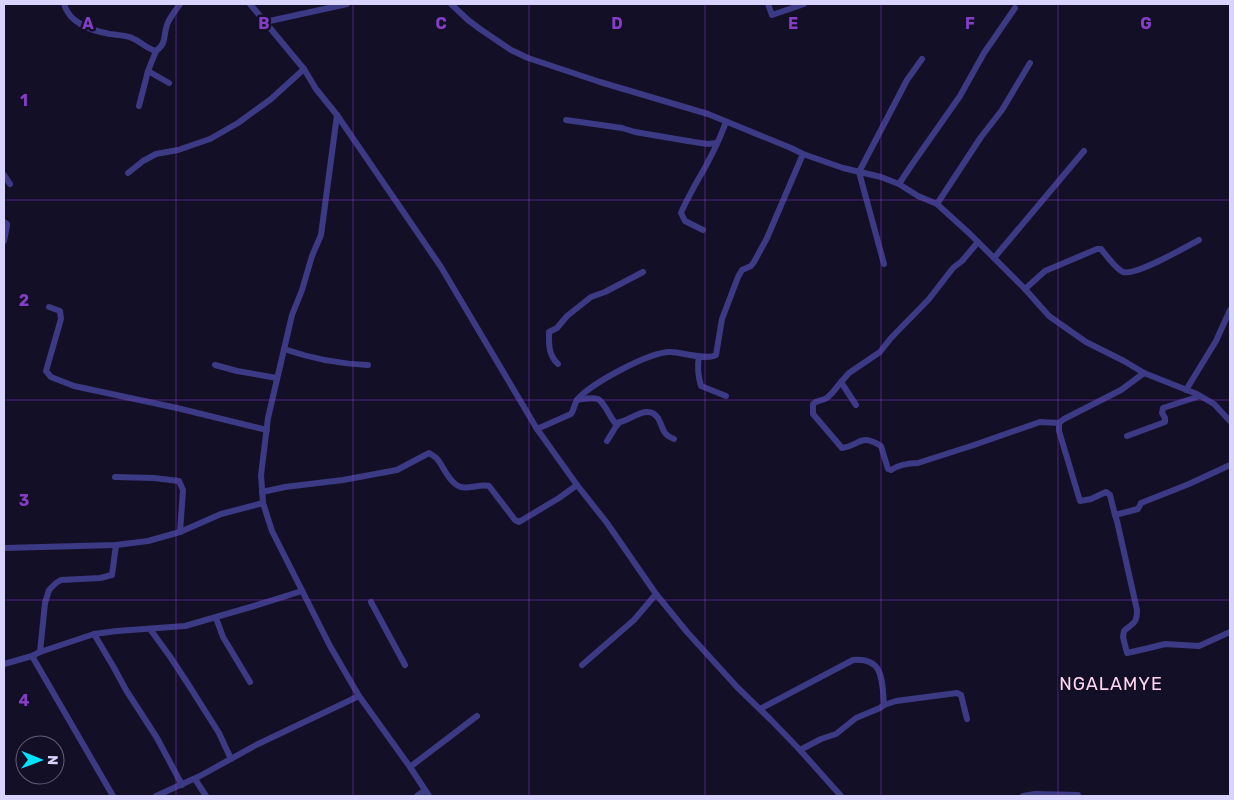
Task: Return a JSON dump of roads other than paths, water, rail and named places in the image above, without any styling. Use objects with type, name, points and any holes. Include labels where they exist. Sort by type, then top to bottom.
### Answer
[{"type":"street","points":[[64,4],[66,10],[77,22],[88,29],[133,38],[147,48],[156,51]]},
{"type":"street","points":[[139,106],[156,51],[162,45],[167,24],[180,4]]},
{"type":"street","points":[[250,4],[304,69],[316,89],[337,116],[441,267],[537,429],[607,523],[656,594],[687,632],[737,687],[800,750],[840,796]]},
{"type":"street","points":[[265,22],[346,4]]},
{"type":"street","points":[[451,4],[474,25],[511,50],[528,58],[600,82],[699,111],[803,154],[899,184],[918,196],[937,204],[978,242],[1049,316],[1086,342],[1144,373],[1200,396],[1214,404],[1230,421]]},
{"type":"street","points":[[768,4],[772,15],[804,4]]},
{"type":"street","points":[[899,184],[912,162],[960,96],[984,53],[1015,8]]},
{"type":"street","points":[[884,264],[859,172],[907,80],[922,59]]},
{"type":"street","points":[[937,204],[981,137],[1002,110],[1030,62]]},
{"type":"street","points":[[128,173],[143,161],[156,154],[178,150],[210,139],[238,123],[271,99],[304,69]]},
{"type":"street","points":[[148,72],[169,83]]},
{"type":"street","points":[[337,116],[321,235],[292,315],[268,418],[261,475],[263,503],[272,531],[330,646],[359,696],[427,793],[417,796]]},
{"type":"street","points":[[566,120],[622,128],[694,142],[718,143]]},
{"type":"street","points":[[703,230],[685,222],[681,213],[686,200],[718,143],[726,122]]},
{"type":"street","points":[[994,258],[1084,151]]},
{"type":"street","points":[[537,429],[571,414],[578,400],[607,377],[655,355],[670,352],[713,357],[716,354],[722,319],[738,277],[742,270],[751,266],[754,262],[767,238],[803,154]]},
{"type":"street","points":[[4,176],[10,184]]},
{"type":"street","points":[[4,222],[7,224],[4,241]]},
{"type":"street","points":[[1025,289],[1045,272],[1097,249],[1101,249],[1120,270],[1126,273],[1162,260],[1199,240]]},
{"type":"street","points":[[978,242],[880,352],[850,373],[833,393],[826,398],[817,400],[813,404],[813,414],[842,448],[859,440],[871,440],[881,446],[888,468],[891,470],[899,465],[918,464],[1040,422],[1059,423],[1121,390],[1144,373]]},
{"type":"street","points":[[558,364],[552,358],[549,332],[558,328],[568,316],[591,297],[605,292],[643,272]]},
{"type":"street","points":[[49,307],[60,311],[61,319],[46,371],[51,376],[74,386],[267,430]]},
{"type":"street","points":[[1186,390],[1216,341],[1230,310]]},
{"type":"street","points":[[284,349],[335,362],[368,366]]},
{"type":"street","points":[[700,356],[698,370],[701,386],[726,396]]},
{"type":"street","points":[[215,365],[277,378]]},
{"type":"street","points":[[841,382],[856,405]]},
{"type":"street","points":[[594,386],[598,400],[602,403],[611,419],[615,423],[619,423]]},
{"type":"street","points":[[1127,436],[1165,422],[1162,413],[1163,408],[1200,396]]},
{"type":"street","points":[[578,400],[598,400]]},
{"type":"street","points":[[607,441],[619,423],[651,411],[660,421],[663,431],[667,436],[674,439]]},
{"type":"street","points":[[1059,423],[1059,432],[1080,500],[1091,499],[1106,492],[1110,495],[1118,521],[1137,610],[1137,618],[1134,624],[1124,631],[1123,637],[1126,652],[1165,644],[1199,646],[1230,632]]},
{"type":"street","points":[[262,492],[397,470],[429,453],[438,459],[457,486],[489,486],[515,520],[519,522],[577,485]]},
{"type":"street","points":[[1115,515],[1138,510],[1140,503],[1230,465]]},
{"type":"street","points":[[116,477],[179,481],[183,490],[180,532]]},
{"type":"street","points":[[4,548],[116,545],[148,541],[180,532],[221,514],[263,503]]},
{"type":"street","points":[[40,652],[45,602],[49,590],[61,580],[80,580],[112,575],[116,545]]},
{"type":"street","points":[[4,664],[94,634],[186,626],[302,591]]},
{"type":"street","points":[[582,664],[634,620],[656,594]]},
{"type":"street","points":[[371,602],[405,665]]},
{"type":"street","points":[[216,618],[223,637],[250,682]]},
{"type":"street","points":[[150,629],[219,733],[231,759]]},
{"type":"street","points":[[94,634],[126,690],[157,738],[182,785]]},
{"type":"street","points":[[32,656],[113,796]]},
{"type":"street","points":[[760,709],[853,660],[864,659],[872,662],[879,669],[884,705]]},
{"type":"street","points":[[800,750],[821,739],[836,734],[856,718],[896,701],[957,693],[961,695],[967,719]]},
{"type":"street","points":[[156,796],[182,785],[256,745],[359,696]]},
{"type":"street","points":[[410,767],[477,716]]},
{"type":"street","points":[[195,778],[206,796]]},
{"type":"street","points":[[1023,796],[1035,794],[1078,795]]},
{"type":"district","name":"NGALAMYE","points":[[1111,684]]}]
